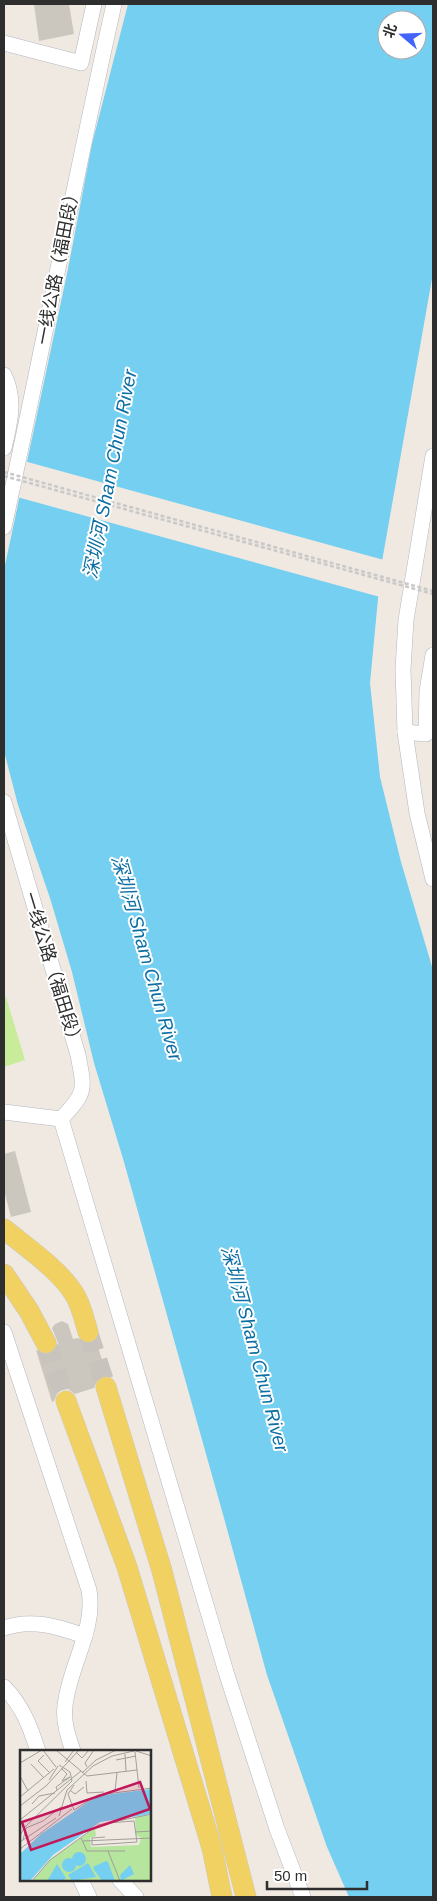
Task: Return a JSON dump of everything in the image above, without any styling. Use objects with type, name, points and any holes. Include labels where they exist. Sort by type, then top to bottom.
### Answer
[{"type":"main road","points":[[4,1229],[44,1262],[73,1291],[80,1304],[88,1332]]},
{"type":"main road","points":[[4,1274],[30,1311],[46,1343]]},
{"type":"main road","points":[[106,1387],[170,1597],[246,1897]]},
{"type":"main road","points":[[66,1401],[127,1567],[212,1848],[222,1897]]},
{"type":"street","points":[[4,43],[81,63],[94,4]]},
{"type":"street","name":"一线公路（福田段）","points":[[4,527],[85,133],[114,4]]},
{"type":"street","points":[[4,375],[10,390],[11,401],[10,423],[4,448]]},
{"type":"street","points":[[433,456],[406,620],[403,669],[405,732],[417,813],[433,879]]},
{"type":"street","points":[[405,732],[429,735],[427,691],[433,655]]},
{"type":"street","name":"一线公路（福田段）","points":[[4,802],[78,1055],[83,1080],[81,1094],[54,1118]]},
{"type":"street","points":[[4,1112],[54,1118],[226,1672],[277,1829],[303,1897]]},
{"type":"street","points":[[4,1332],[89,1590],[91,1603],[85,1636],[71,1675],[65,1706],[65,1726],[73,1750]]},
{"type":"street","points":[[4,1628],[18,1624],[38,1623],[53,1625],[85,1636]]},
{"type":"street","points":[[4,1687],[14,1698],[29,1723],[38,1750]]},
{"type":"street","points":[[81,1881],[89,1897]]},
{"type":"street","points":[[121,1881],[136,1897]]},
{"type":"path","points":[[4,472],[433,592]]},
{"type":"path","points":[[4,476],[433,592]]},
{"type":"green space","points":[[6,997],[25,1060],[4,1067],[4,998]]},
{"type":"water","name":"深圳河 Sham Chun River","points":[[128,4],[433,4],[433,273],[381,567],[370,683],[380,777],[401,862],[433,970],[433,1897],[349,1897],[327,1847],[267,1675],[124,1162],[94,1063],[72,972],[50,898],[18,805],[4,751],[4,570],[68,269],[92,144]]},
{"type":"pier","points":[[24,461],[384,560],[380,597],[17,497]]},
{"type":"building","points":[[34,4],[69,4],[74,34],[39,41]]},
{"type":"building","points":[[15,1151],[31,1212],[11,1217],[4,1190],[4,1154]]},
{"type":"building","points":[[62,1321],[68,1324],[73,1339],[78,1338],[86,1344],[96,1341],[107,1375],[98,1379],[94,1388],[75,1394],[68,1389],[61,1390],[52,1402],[36,1350],[46,1355],[56,1350],[58,1343],[52,1328],[55,1324]]},
{"type":"tunnel","points":[[88,1332],[106,1387]]},
{"type":"tunnel","points":[[46,1343],[66,1401]]}]
